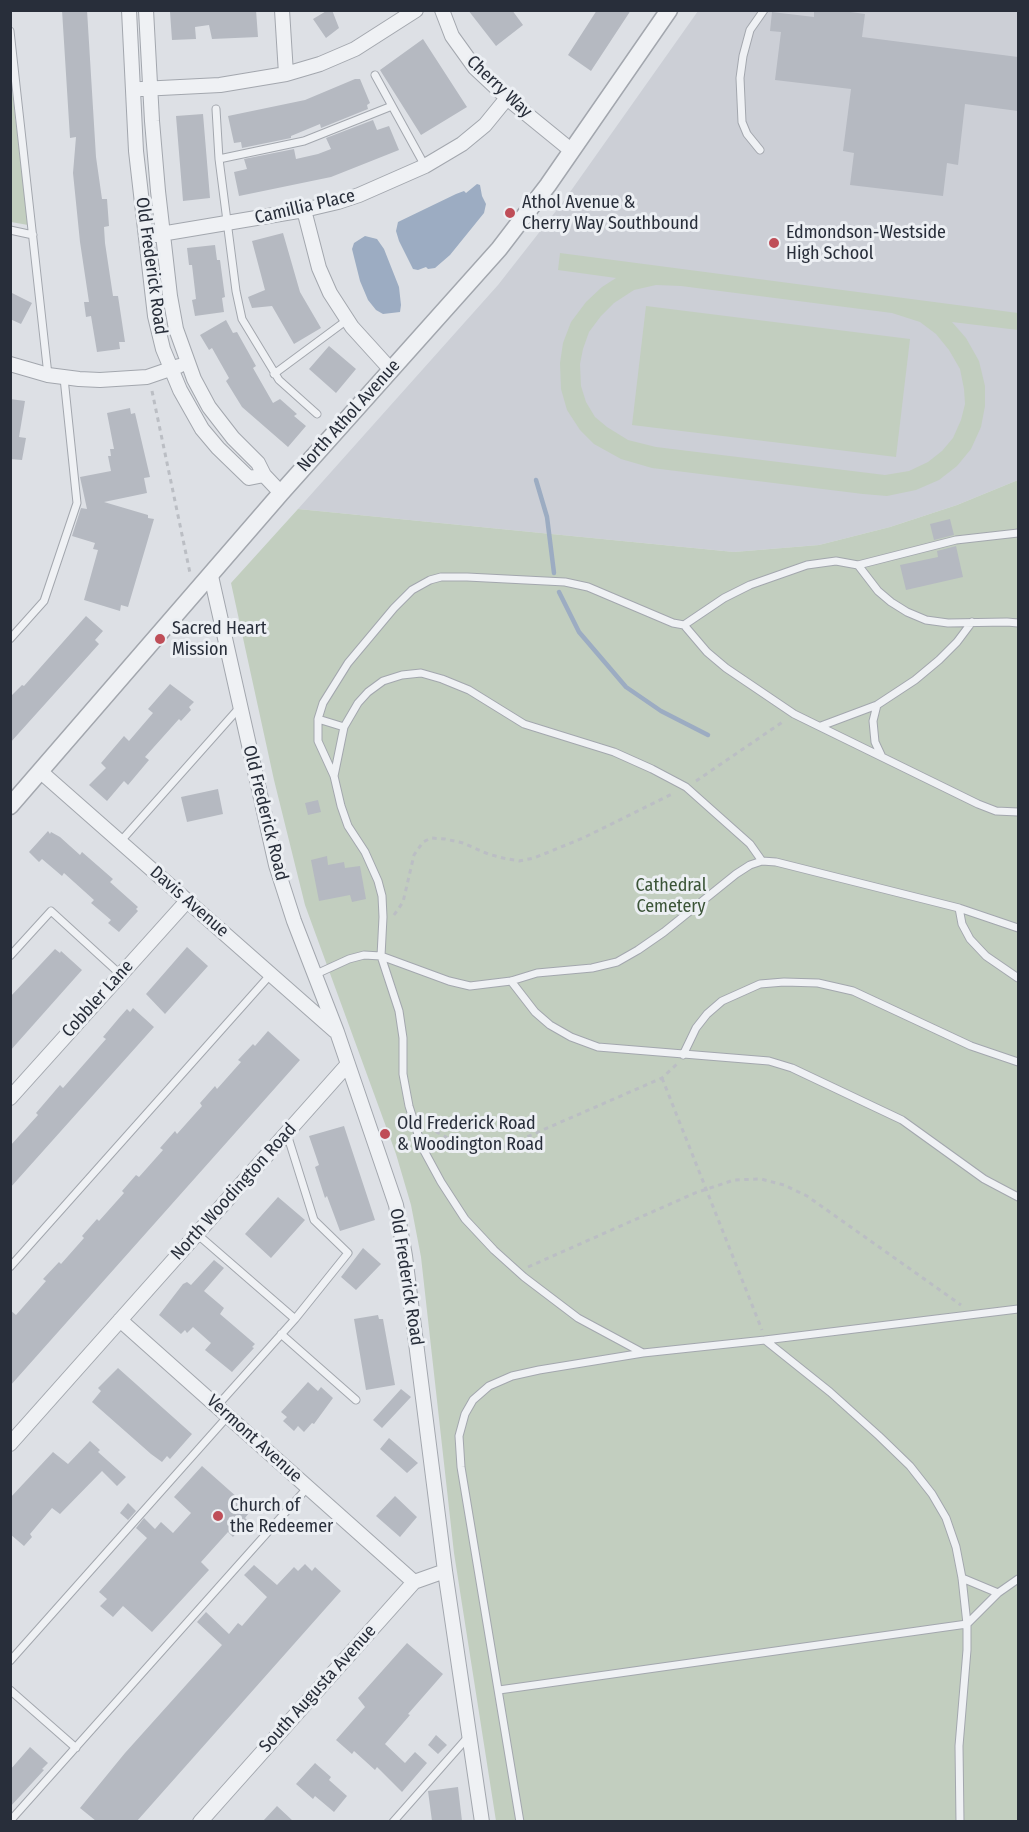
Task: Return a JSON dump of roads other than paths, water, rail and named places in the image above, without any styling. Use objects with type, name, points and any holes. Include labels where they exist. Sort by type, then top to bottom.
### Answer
[{"type":"street","name":"Old Frederick Road","points":[[129,10],[136,151],[156,323],[171,369],[188,406],[202,429],[249,478],[264,475]]},
{"type":"street","name":"Old Frederick Road","points":[[146,10],[150,89],[163,235],[173,314],[187,362],[209,407],[281,493]]},
{"type":"street","points":[[282,10],[286,74]]},
{"type":"street","points":[[133,89],[220,85],[286,74],[320,64],[355,49],[416,10]]},
{"type":"street","name":"Cherry Way","points":[[442,10],[452,36],[463,54],[507,98],[572,151]]},
{"type":"street","name":"North Athol Avenue","points":[[10,806],[281,493],[499,249],[572,151],[669,10]]},
{"type":"street","name":"Camillia Place","points":[[145,237],[304,210],[359,195],[425,166],[471,138],[507,98]]},
{"type":"street","points":[[304,210],[319,268],[330,293],[347,321],[391,370]]},
{"type":"street","points":[[10,364],[64,378],[100,380],[147,377],[187,362]]},
{"type":"street","name":"Old Frederick Road","points":[[211,576],[276,865],[314,975],[337,1032],[396,1205],[405,1256],[445,1571],[482,1821]]},
{"type":"street","name":"Davis Avenue","points":[[41,772],[337,1032]]},
{"type":"street","name":"Cobbler Lane","points":[[10,1098],[187,901]]},
{"type":"street","name":"North Woodington Road","points":[[10,1444],[348,1064]]},
{"type":"street","name":"Vermont Avenue","points":[[120,1320],[414,1582]]},
{"type":"street","name":"South Augusta Avenue","points":[[200,1821],[414,1582],[445,1571]]},
{"type":"lane","points":[[760,150],[747,135],[742,122],[740,78],[750,30],[764,10]]},
{"type":"lane","points":[[10,31],[48,375]]},
{"type":"lane","points":[[375,75],[425,166]]},
{"type":"lane","points":[[219,159],[304,141],[392,106]]},
{"type":"lane","points":[[216,109],[226,224],[242,319],[274,374],[317,414]]},
{"type":"lane","points":[[10,230],[33,234]]},
{"type":"lane","points":[[274,374],[347,321]]},
{"type":"lane","points":[[10,639],[44,601],[77,502],[64,378]]},
{"type":"lane","points":[[684,625],[724,598],[750,585],[807,564],[836,561],[858,565],[956,540],[1018,533]]},
{"type":"lane","points":[[858,565],[878,591],[891,602],[926,620],[948,623],[1018,623]]},
{"type":"lane","points":[[643,1353],[578,1318],[494,1250],[465,1219],[422,1147],[412,1116],[403,1074],[403,1038],[399,1011],[381,956],[382,896],[365,852],[348,826],[340,806],[334,776],[318,741],[318,719],[323,703],[348,663],[394,608],[412,590],[430,580],[441,577],[565,582],[588,587],[673,623],[684,625],[707,652],[726,668],[794,714],[978,804],[996,811],[1018,812]]},
{"type":"lane","points":[[821,726],[877,705],[915,680],[939,660],[972,622]]},
{"type":"lane","points":[[334,776],[344,727],[358,703],[383,681],[402,675],[421,673],[469,690],[524,724],[614,752],[687,788],[750,844],[762,861]]},
{"type":"lane","points":[[877,705],[873,721],[875,742],[882,757]]},
{"type":"lane","points":[[120,842],[240,707]]},
{"type":"lane","points":[[318,719],[344,727]]},
{"type":"lane","points":[[314,975],[349,959],[364,955],[381,956],[448,981],[470,986],[511,981],[537,973],[592,968],[617,962],[664,932],[736,874],[762,861],[788,865],[959,908],[1018,928]]},
{"type":"lane","points":[[959,908],[962,924],[970,939],[986,956],[1018,978]]},
{"type":"lane","points":[[10,956],[51,911],[120,974]]},
{"type":"lane","points":[[10,1267],[271,974]]},
{"type":"lane","points":[[511,981],[536,1012],[550,1025],[571,1037],[598,1047],[769,1061],[792,1068],[902,1120],[984,1179],[1018,1197]]},
{"type":"lane","points":[[683,1055],[696,1028],[722,1000],[760,984],[807,982],[853,991],[971,1046],[1018,1062]]},
{"type":"lane","points":[[217,1406],[295,1318],[348,1253],[314,1220],[286,1133]]},
{"type":"lane","points":[[197,1234],[295,1318]]},
{"type":"lane","points":[[520,1821],[461,1467],[459,1436],[465,1414],[473,1400],[489,1386],[512,1376],[538,1370],[643,1353],[1018,1309]]},
{"type":"lane","points":[[281,1334],[356,1400]]},
{"type":"lane","points":[[765,1340],[830,1392],[910,1466],[932,1494],[946,1518],[956,1547],[967,1624],[959,1746],[960,1821]]},
{"type":"lane","points":[[10,1661],[228,1416]]},
{"type":"lane","points":[[10,1821],[308,1488]]},
{"type":"lane","points":[[962,1578],[998,1593]]},
{"type":"lane","points":[[499,1690],[967,1624],[998,1593],[1018,1579]]},
{"type":"lane","points":[[10,1690],[76,1748]]},
{"type":"lane","points":[[393,1821],[470,1735]]},
{"type":"water","points":[[477,184],[480,185],[486,204],[484,213],[450,255],[435,268],[413,269],[399,241],[396,231],[398,222],[456,194],[464,191],[466,193]]},
{"type":"water","points":[[365,236],[377,239],[384,249],[399,287],[400,312],[383,314],[376,310],[368,300],[360,281],[352,249],[354,243]]},
{"type":"waterway","points":[[536,480],[547,517],[554,573]]},
{"type":"waterway","points":[[559,592],[579,632],[626,687],[661,711],[708,735]]},
{"type":"place","name":"Athol Avenue & Cherry Way Southbound","points":[[510,213]]},
{"type":"place","name":"Edmondson-Westside High School","points":[[774,243]]},
{"type":"place","name":"Sacred Heart Mission","points":[[160,639]]},
{"type":"place","name":"Old Frederick Road & Woodington Road","points":[[385,1134]]},
{"type":"place","name":"Church of the Redeemer","points":[[218,1516]]},
{"type":"park label","name":"Cathedral Cemetery","points":[[671,896]]}]
